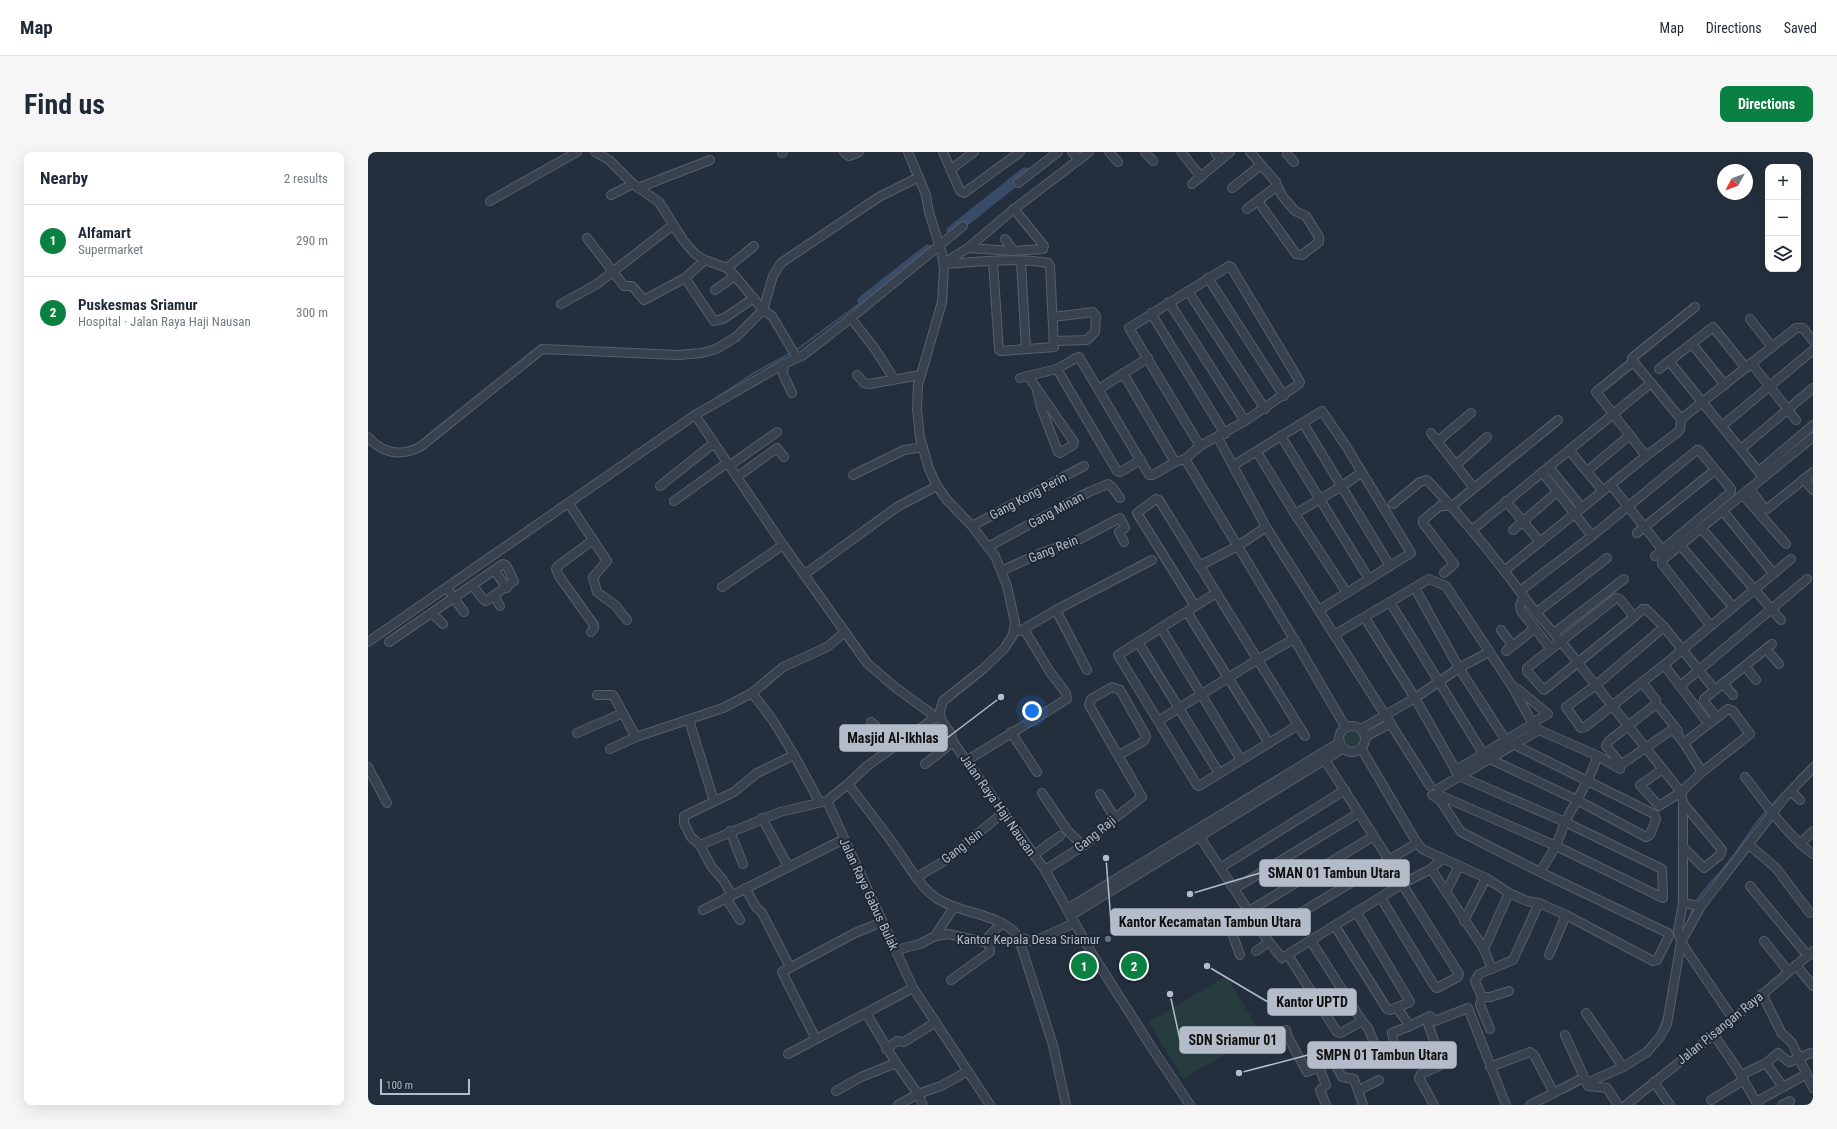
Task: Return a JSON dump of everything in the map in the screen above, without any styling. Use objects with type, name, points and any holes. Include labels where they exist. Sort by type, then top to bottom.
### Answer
[{"type":"street","points":[[490,201],[577,152]]},
{"type":"street","points":[[595,152],[609,160],[636,186],[663,206],[689,248],[705,260],[727,268],[735,276],[763,310],[772,316],[797,358]]},
{"type":"street","points":[[844,152],[849,156],[859,152]]},
{"type":"street","points":[[700,845],[762,818],[827,801],[896,745],[938,716],[941,705],[946,696],[994,659],[1008,644],[1013,635],[1015,622],[1009,595],[995,556],[972,526],[947,500],[937,486],[929,469],[923,447],[917,410],[918,391],[921,375],[942,302],[944,264],[929,212],[926,195],[908,152]]},
{"type":"street","points":[[943,152],[960,191],[964,194],[1020,152]]},
{"type":"street","points":[[950,170],[974,152]]},
{"type":"street","points":[[1018,182],[1058,152]]},
{"type":"street","points":[[1072,152],[1079,160]]},
{"type":"street","points":[[944,264],[968,248],[1089,152]]},
{"type":"street","points":[[1109,152],[1118,162]]},
{"type":"street","points":[[1145,152],[1153,162]]},
{"type":"street","points":[[1181,152],[1201,177]]},
{"type":"street","points":[[1215,152],[1221,160]]},
{"type":"street","points":[[1192,184],[1230,152]]},
{"type":"street","points":[[1250,152],[1276,182],[1283,197],[1294,211],[1306,216],[1319,237],[1319,242],[1302,254],[1296,254],[1258,201]]},
{"type":"street","points":[[1287,153],[1294,162]]},
{"type":"street","points":[[611,195],[710,160]]},
{"type":"street","points":[[1232,188],[1261,165]]},
{"type":"street","points":[[368,437],[380,449],[387,451],[406,452],[420,447],[542,349],[678,355],[702,353],[716,349],[736,337],[763,310],[773,276],[781,263],[873,200],[919,177]]},
{"type":"street","points":[[1247,209],[1278,186]]},
{"type":"street","points":[[968,248],[1014,251],[1041,250],[1044,247],[1014,210]]},
{"type":"street","points":[[562,304],[594,287],[673,224]]},
{"type":"street","points":[[368,642],[569,504],[695,415],[811,350],[963,226]]},
{"type":"street","points":[[587,238],[614,271],[624,286],[632,286],[645,300],[684,278],[705,260]]},
{"type":"street","points":[[1005,239],[1014,251]]},
{"type":"street","points":[[727,268],[754,246]]},
{"type":"street","points":[[944,264],[993,262],[1021,261],[1049,264],[1053,317],[1053,347],[1001,351],[998,348],[993,262]]},
{"type":"street","points":[[1021,261],[1026,349]]},
{"type":"street","points":[[1037,392],[1040,407],[1058,452],[1060,453],[1073,445],[1074,442],[1037,392],[1024,377],[1057,369],[1079,357],[1151,475],[1185,459],[1200,446],[1245,422],[1284,396],[1300,382],[1231,267],[1226,266],[1129,328],[1200,446]]},
{"type":"street","points":[[715,290],[735,276]]},
{"type":"street","points":[[684,278],[714,321],[723,319],[754,298]]},
{"type":"street","points":[[1208,278],[1284,396]]},
{"type":"street","points":[[1188,291],[1265,409]]},
{"type":"street","points":[[1169,302],[1245,422]]},
{"type":"street","points":[[1646,456],[1596,392],[1632,362],[1632,358],[1695,306]]},
{"type":"street","points":[[1053,317],[1093,312],[1096,316],[1095,332],[1087,340],[1054,341]]},
{"type":"street","points":[[1151,313],[1221,436],[1234,465],[1266,527],[1461,832],[1540,872],[1660,929],[1669,935],[1657,960],[1654,961],[1539,902],[1527,901],[1509,893],[1486,878],[1424,850],[1417,843],[1361,748]]},
{"type":"street","points":[[851,318],[875,349],[894,379]]},
{"type":"street","points":[[1750,318],[1772,347]]},
{"type":"street","points":[[1659,369],[1714,327],[1769,386],[1796,420]]},
{"type":"street","points":[[1681,419],[1799,327],[1803,328],[1813,341]]},
{"type":"street","points":[[1692,344],[1725,386]]},
{"type":"street","points":[[1722,426],[1813,350]]},
{"type":"street","points":[[1098,389],[1148,358]]},
{"type":"street","points":[[1504,571],[1680,429],[1681,419],[1632,362]]},
{"type":"street","points":[[1669,362],[1761,474]]},
{"type":"street","points":[[784,364],[783,374],[792,393]]},
{"type":"street","points":[[1057,369],[1117,471],[1120,472],[1141,460]]},
{"type":"street","points":[[1124,373],[1176,462]]},
{"type":"street","points":[[857,375],[862,382],[867,384],[921,375]]},
{"type":"street","points":[[1472,530],[1651,383]]},
{"type":"street","points":[[1741,449],[1813,388]]},
{"type":"street","points":[[1234,465],[1322,411],[1346,446],[1411,553],[1319,610]]},
{"type":"street","points":[[1439,440],[1471,413]]},
{"type":"street","points":[[695,415],[783,545],[867,663],[896,688],[938,716]]},
{"type":"street","points":[[1444,573],[1454,564],[1423,523],[1423,520],[1440,506],[1452,506],[1558,420]]},
{"type":"street","points":[[1303,423],[1390,566]]},
{"type":"street","points":[[1710,625],[1662,564],[1664,553],[1731,498],[1743,495],[1750,489],[1761,474],[1813,426]]},
{"type":"street","points":[[674,501],[777,432]]},
{"type":"street","points":[[1431,432],[1439,440],[1474,488]]},
{"type":"street","points":[[1587,471],[1630,435]]},
{"type":"street","points":[[1281,436],[1369,579]]},
{"type":"street","points":[[769,437],[784,457]]},
{"type":"street","points":[[1457,464],[1487,437]]},
{"type":"street","points":[[1761,474],[1813,437]]},
{"type":"street","points":[[660,486],[714,443]]},
{"type":"street","points":[[853,475],[904,450],[923,447]]},
{"type":"street","points":[[737,477],[777,448]]},
{"type":"street","points":[[1569,450],[1603,491]]},
{"type":"street","points":[[1551,649],[1521,611],[1520,605],[1522,594],[1697,450],[1699,450],[1731,489],[1731,498],[1723,511],[1681,546],[1655,556]]},
{"type":"street","points":[[1257,452],[1295,514],[1347,593]]},
{"type":"street","points":[[1185,459],[1346,728]]},
{"type":"street","name":"Gang Kong Perin","points":[[972,526],[1084,466]]},
{"type":"street","points":[[1545,469],[1558,492],[1592,536]]},
{"type":"street","points":[[1545,469],[1582,508]]},
{"type":"street","points":[[1637,533],[1645,529],[1715,470]]},
{"type":"street","points":[[1750,489],[1765,509],[1767,509],[1813,472]]},
{"type":"street","points":[[1295,514],[1361,473]]},
{"type":"street","points":[[1804,479],[1813,490]]},
{"type":"street","points":[[1393,504],[1424,480],[1427,480],[1452,506],[1554,633],[1563,641],[1578,663],[1681,792],[1683,803],[1683,903],[1678,931],[1681,942],[1733,1019]]},
{"type":"street","name":"Gang Minan","points":[[988,547],[1089,492],[1108,484],[1112,486],[1120,498]]},
{"type":"street","points":[[1611,485],[1664,553]]},
{"type":"street","points":[[805,574],[897,507],[937,486]]},
{"type":"street","points":[[1513,530],[1558,492]]},
{"type":"street","points":[[1743,495],[1786,544]]},
{"type":"street","points":[[1195,606],[1137,511],[1156,499],[1159,500],[1305,736]]},
{"type":"street","points":[[1506,501],[1540,542]]},
{"type":"street","points":[[569,504],[607,560],[593,577],[597,592],[616,606],[627,620]]},
{"type":"street","points":[[1723,511],[1773,573]]},
{"type":"street","name":"Gang Rein","points":[[1001,571],[1041,553],[1076,541],[1120,518],[1124,528],[1119,532],[1124,542]]},
{"type":"street","points":[[1199,566],[1238,546],[1266,527]]},
{"type":"street","points":[[1702,529],[1781,620]]},
{"type":"street","points":[[591,632],[594,625],[559,576],[556,569],[593,540]]},
{"type":"street","points":[[722,586],[783,545]]},
{"type":"street","points":[[1681,546],[1732,607]]},
{"type":"street","points":[[1537,612],[1607,558]]},
{"type":"street","points":[[1664,627],[1596,685],[1566,707],[1582,728],[1664,665],[1681,649],[1791,559]]},
{"type":"street","points":[[1013,635],[1056,610],[1152,560]]},
{"type":"street","points":[[389,642],[415,628],[432,613],[453,598],[472,585],[494,570],[503,564],[505,564],[514,581],[489,600],[484,600],[472,585]]},
{"type":"street","points":[[494,570],[506,588]]},
{"type":"street","points":[[1334,635],[1429,579],[1446,586],[1512,686],[1532,724],[1539,730],[1598,756],[1620,769]]},
{"type":"street","points":[[1554,633],[1624,579]]},
{"type":"street","points":[[1680,686],[1807,579]]},
{"type":"street","points":[[446,588],[464,612]]},
{"type":"street","points":[[1415,588],[1459,668],[1504,739]]},
{"type":"street","points":[[1216,593],[1118,655],[1197,786],[1298,725]]},
{"type":"street","points":[[494,596],[500,606]]},
{"type":"street","points":[[1634,617],[1620,599],[1616,598],[1526,670],[1543,690],[1646,609],[1664,627],[1714,690]]},
{"type":"street","points":[[1390,602],[1438,682],[1487,757],[1576,800],[1646,837],[1650,835],[1656,818],[1654,814],[1588,780],[1514,745]]},
{"type":"street","points":[[1056,610],[1087,670]]},
{"type":"street","points":[[1187,612],[1269,743]]},
{"type":"street","points":[[432,613],[443,624]]},
{"type":"street","points":[[1365,618],[1415,698],[1457,773],[1565,822],[1662,869],[1664,898],[1556,846],[1434,791]]},
{"type":"street","points":[[1161,628],[1240,760]]},
{"type":"street","points":[[966,761],[1067,698],[1066,693],[1050,672],[1024,629]]},
{"type":"street","points":[[1501,630],[1509,648],[1534,629]]},
{"type":"street","points":[[610,749],[636,737],[723,708],[752,693],[783,667],[827,647],[845,632]]},
{"type":"street","points":[[1158,721],[1294,639]]},
{"type":"street","points":[[1138,642],[1219,773]]},
{"type":"street","points":[[1716,717],[1704,701],[1714,690],[1769,646],[1779,664]]},
{"type":"street","points":[[1363,733],[1386,714],[1415,698],[1459,668],[1489,652]]},
{"type":"street","points":[[1664,665],[1708,723]]},
{"type":"street","points":[[1745,666],[1756,680]]},
{"type":"street","points":[[1642,682],[1656,700],[1656,704],[1628,725],[1609,741],[1606,746],[1622,764],[1673,729],[1685,742]]},
{"type":"street","points":[[1723,683],[1733,695]]},
{"type":"street","points":[[1487,757],[1504,739],[1548,714],[1512,686]]},
{"type":"street","points":[[1112,688],[1120,690],[1146,736],[1144,741],[1118,755],[1088,705],[1091,699],[1112,688]]},
{"type":"street","points":[[752,693],[772,719],[794,755],[819,802]]},
{"type":"street","points":[[597,694],[613,695],[636,737]]},
{"type":"street","points":[[1660,708],[1685,742],[1702,772]]},
{"type":"street","points":[[1663,769],[1640,784],[1659,806],[1681,792],[1702,772],[1750,734],[1730,709],[1716,717],[1685,742]]},
{"type":"street","points":[[577,733],[623,713]]},
{"type":"street","name":"Jalan Raya Haji Nausan","points":[[938,716],[966,761],[1045,870],[1070,916],[1113,988],[1190,1105]]},
{"type":"street","points":[[689,720],[714,801]]},
{"type":"street","points":[[872,722],[896,745]]},
{"type":"street","points":[[1363,733],[1391,723]]},
{"type":"street","points":[[1342,745],[1340,734],[1346,728],[1353,726],[1363,733]]},
{"type":"street","points":[[1434,791],[1457,773],[1514,745],[1539,730]]},
{"type":"street","points":[[1011,732],[1037,772]]},
{"type":"street","points":[[1342,745],[1353,751],[1361,748],[1363,745],[1363,733]]},
{"type":"street","points":[[925,764],[953,742]]},
{"type":"street","points":[[1266,792],[1325,760],[1342,745]]},
{"type":"street","points":[[1018,936],[1030,941],[1035,941],[1103,893],[1342,745]]},
{"type":"street","points":[[740,920],[723,880],[711,866],[700,845],[692,837],[684,823],[684,816],[734,792],[757,774],[794,755]]},
{"type":"street","name":"Gang Raji","points":[[1045,870],[1083,846],[1140,798],[1142,794],[1118,755]]},
{"type":"street","points":[[1540,872],[1556,846],[1565,822],[1588,780],[1598,756]]},
{"type":"street","points":[[1325,760],[1389,860]]},
{"type":"street","points":[[368,766],[387,803]]},
{"type":"street","points":[[1530,1105],[1554,1093],[1623,1067],[1647,1052],[1660,1037],[1667,1024],[1681,942],[1701,906],[1773,812],[1813,768]]},
{"type":"street","points":[[1744,777],[1773,812],[1779,822],[1800,844],[1813,854]]},
{"type":"street","points":[[848,784],[918,878],[935,897],[954,907],[1002,923],[1013,930],[1018,936],[1053,1045],[1066,1105]]},
{"type":"street","points":[[1220,868],[1345,790]]},
{"type":"street","points":[[1791,791],[1800,800]]},
{"type":"street","points":[[1042,793],[1063,821],[1067,830],[1083,846]]},
{"type":"street","points":[[1100,794],[1115,818]]},
{"type":"street","name":"Jalan Raya Gabus Bulak","points":[[827,801],[913,988],[990,1105]]},
{"type":"street","points":[[1683,803],[1722,850],[1720,855],[1704,868],[1683,847]]},
{"type":"street","name":"Gang Isin","points":[[918,878],[946,860],[1004,812]]},
{"type":"street","points":[[1234,889],[1359,813]]},
{"type":"street","points":[[762,818],[788,866]]},
{"type":"street","points":[[1800,844],[1813,831]]},
{"type":"street","points":[[730,832],[743,864]]},
{"type":"street","points":[[1198,834],[1264,935],[1280,957],[1283,958],[1402,884],[1431,869],[1442,859]]},
{"type":"street","points":[[1034,855],[1060,836]]},
{"type":"street","points":[[1240,955],[1232,933],[1251,915],[1374,836]]},
{"type":"street","points":[[703,910],[844,839]]},
{"type":"street","points":[[1264,935],[1417,843]]},
{"type":"street","points":[[1748,844],[1776,868],[1810,912]]},
{"type":"street","points":[[1446,892],[1459,866]]},
{"type":"street","points":[[1431,869],[1464,921],[1484,949],[1492,969]]},
{"type":"street","points":[[1464,921],[1486,878]]},
{"type":"street","points":[[1381,898],[1435,987],[1437,988],[1458,977],[1459,974],[1402,884]]},
{"type":"street","points":[[1750,886],[1780,924],[1782,922],[1811,954]]},
{"type":"street","points":[[746,888],[756,907],[762,913],[790,967]]},
{"type":"street","points":[[1484,949],[1509,893]]},
{"type":"street","points":[[1490,1029],[1480,1005],[1482,997],[1476,979],[1479,974],[1513,960],[1539,902]]},
{"type":"street","points":[[1683,903],[1701,906]]},
{"type":"street","points":[[935,936],[954,907]]},
{"type":"street","points":[[1335,926],[1387,1010],[1397,1008],[1410,1002],[1357,913]]},
{"type":"street","points":[[1549,955],[1566,915]]},
{"type":"street","points":[[816,1040],[782,974],[783,971],[855,933],[882,922]]},
{"type":"street","points":[[951,980],[989,954],[991,951],[988,937],[1002,923]]},
{"type":"street","points":[[896,950],[920,944],[935,936],[953,934],[989,943]]},
{"type":"street","points":[[1311,941],[1368,1028],[1377,1050]]},
{"type":"street","points":[[1764,941],[1788,971]]},
{"type":"street","points":[[1256,951],[1269,942]]},
{"type":"street","name":"Jalan Pisangan Raya","points":[[1626,1105],[1714,1035],[1788,971],[1811,954]]},
{"type":"street","points":[[1288,955],[1337,1032],[1342,1033],[1362,1021]]},
{"type":"street","points":[[1796,965],[1813,986]]},
{"type":"street","points":[[788,1054],[913,988]]},
{"type":"street","points":[[1482,997],[1490,997],[1509,991]]},
{"type":"street","points":[[1762,994],[1782,1034],[1792,1042],[1813,1088]]},
{"type":"street","points":[[1397,1008],[1410,1026]]},
{"type":"street","points":[[1265,1035],[1286,1030],[1288,1037],[1307,1072],[1353,1052],[1366,1054],[1394,1045],[1392,1033],[1430,1016],[1435,1020],[1468,1008],[1506,1105]]},
{"type":"street","points":[[866,1013],[886,1050],[918,1094],[923,1105]]},
{"type":"street","points":[[1586,1013],[1623,1067]]},
{"type":"street","points":[[1426,1018],[1441,1065],[1421,1074],[1419,1078],[1434,1105]]},
{"type":"street","points":[[886,1050],[897,1041],[904,1042],[936,1022]]},
{"type":"street","points":[[1565,1035],[1588,1086],[1607,1088],[1618,1105]]},
{"type":"street","points":[[1714,1035],[1757,1103],[1807,1074]]},
{"type":"street","points":[[1490,1067],[1530,1052],[1534,1055],[1554,1093]]},
{"type":"street","points":[[1711,1100],[1778,1053],[1789,1062],[1810,1052]]},
{"type":"street","points":[[1333,1060],[1342,1077],[1354,1079],[1359,1090],[1362,1103],[1353,1105]]},
{"type":"street","points":[[1766,1062],[1783,1087]]},
{"type":"street","points":[[836,1091],[861,1078],[896,1063]]},
{"type":"street","points":[[1319,1067],[1326,1086],[1320,1090],[1326,1105]]},
{"type":"street","points":[[898,1105],[918,1094],[941,1086],[968,1071]]},
{"type":"street","points":[[1359,1090],[1379,1080]]},
{"type":"street","points":[[1654,1082],[1670,1105]]},
{"type":"street","points":[[1782,1105],[1790,1101]]},
{"type":"green space","points":[[1386,714],[1391,723],[1365,737],[1363,745],[1357,751],[1345,749],[1340,737],[1345,728],[1355,727],[1361,729]]},
{"type":"green space","points":[[1226,976],[1261,1033],[1183,1079],[1149,1022]]},
{"type":"waterway","points":[[952,231],[1025,173]]},
{"type":"waterway","points":[[863,301],[928,250]]},
{"type":"waterway","points":[[795,351],[863,301]]},
{"type":"waterway","points":[[716,398],[754,373],[791,353]]},
{"type":"waterway","points":[[1797,778],[1813,762]]},
{"type":"waterway","points":[[1770,807],[1782,795]]},
{"type":"waterway","points":[[1695,904],[1767,810]]},
{"type":"waterway","points":[[1688,922],[1693,907]]},
{"type":"waterway","points":[[1660,1028],[1664,1017]]},
{"type":"waterway","points":[[1563,1093],[1582,1083]]},
{"type":"place","name":"Masjid Al-Ikhlas","points":[[1001,697]]},
{"type":"place","name":"Kantor Kecamatan Tambun Utara","points":[[1106,858]]},
{"type":"place","name":"SMAN 01 Tambun Utara","points":[[1190,894]]},
{"type":"place","name":"Kantor Kepala Desa Sriamur","points":[[1108,939]]},
{"type":"place","name":"Alfamart","points":[[1084,966]]},
{"type":"place","name":"Puskesmas Sriamur","points":[[1134,966]]},
{"type":"place","name":"Kantor UPTD","points":[[1207,966]]},
{"type":"place","name":"SDN Sriamur 01","points":[[1170,994]]},
{"type":"place","name":"SMPN 01 Tambun Utara","points":[[1239,1073]]}]
